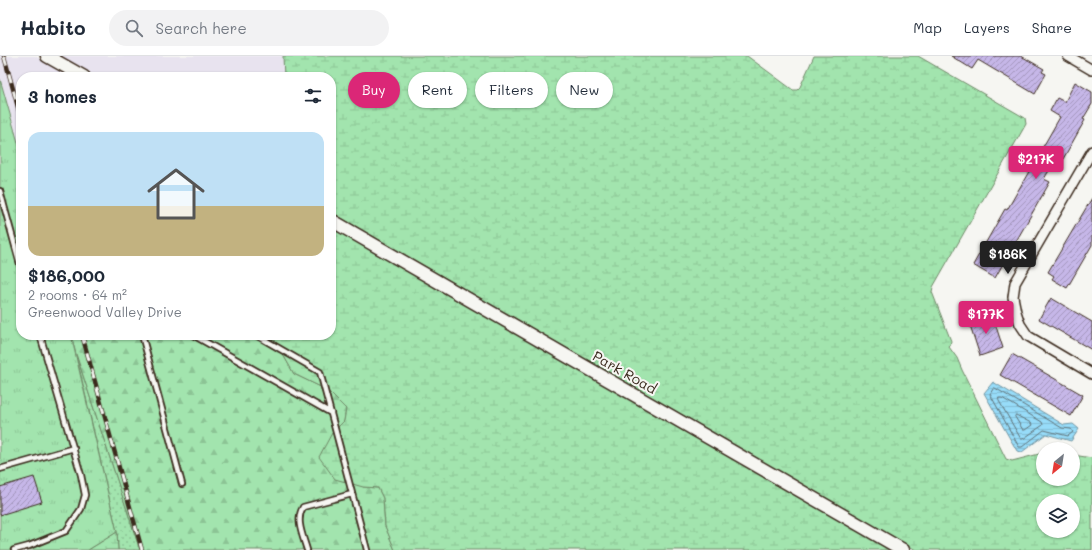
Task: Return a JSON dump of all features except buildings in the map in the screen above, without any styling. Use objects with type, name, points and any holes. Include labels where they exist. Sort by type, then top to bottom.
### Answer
[{"type":"street","points":[[47,56],[75,72]]},
{"type":"street","points":[[1068,56],[1092,70]]},
{"type":"street","points":[[1092,151],[1015,283],[1013,297],[1020,324],[1028,336],[1092,374]]},
{"type":"street","name":"Park Road","points":[[336,223],[903,550]]},
{"type":"lane","points":[[0,191],[16,250]]},
{"type":"lane","points":[[14,550],[66,532],[81,509],[85,495],[74,448],[42,340]]},
{"type":"lane","points":[[143,340],[182,484]]},
{"type":"lane","points":[[202,340],[332,413]]},
{"type":"lane","points":[[265,340],[320,372],[367,550]]},
{"type":"lane","points":[[0,469],[74,448]]},
{"type":"lane","points":[[307,550],[298,513],[303,507],[352,494]]},
{"type":"shaded area","points":[[0,56],[35,56],[63,72],[16,72],[16,135],[0,79]]},
{"type":"shaded area","points":[[60,56],[283,56],[284,72],[88,72]]},
{"type":"green space","points":[[283,56],[747,56],[793,90],[797,90],[800,87],[814,56],[918,56],[1025,118],[1026,124],[933,287],[932,292],[951,341],[949,347],[957,358],[1006,459],[1012,461],[1036,455],[1036,486],[1080,486],[1080,456],[1092,458],[1092,550],[916,550],[336,215],[336,72],[284,72]]},
{"type":"green space","points":[[0,79],[16,135],[16,340],[72,340],[117,532],[88,550],[0,550]]},
{"type":"green space","points":[[336,230],[891,550],[395,550],[385,526],[383,498],[378,488],[363,487],[335,479],[319,457],[332,433],[344,421],[346,409],[327,390],[294,374],[275,340],[336,340]]},
{"type":"green space","points":[[72,340],[275,340],[294,374],[327,390],[346,409],[344,421],[332,433],[363,487],[378,488],[383,498],[385,526],[395,550],[140,550]]},
{"type":"green space","points":[[76,354],[140,550],[118,550],[117,532]]},
{"type":"green space","points":[[117,532],[118,550],[88,550]]},
{"type":"water","points":[[993,382],[1064,425],[1073,424],[1079,429],[1071,441],[1046,434],[1022,452],[1017,451],[984,393]]},
{"type":"railway","points":[[4,56],[16,100]]},
{"type":"railway","points":[[83,340],[142,550]]}]
